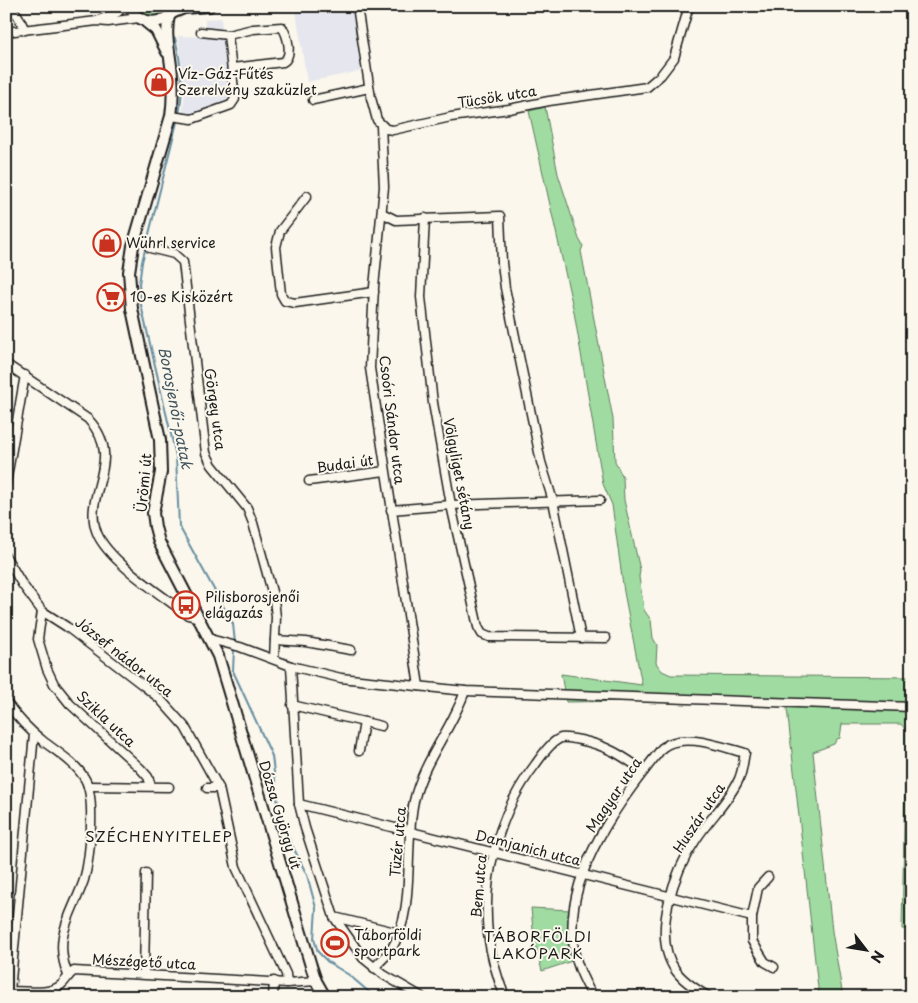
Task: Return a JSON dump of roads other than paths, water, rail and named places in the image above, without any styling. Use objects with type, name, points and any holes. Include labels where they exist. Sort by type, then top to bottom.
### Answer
[{"type":"main road","name":"Ürömi út","points":[[130,6],[142,20],[156,30],[169,56]]},
{"type":"main road","points":[[142,20],[162,21],[173,12],[184,8],[209,6]]},
{"type":"main road","name":"Ürömi út","points":[[173,12],[167,27],[177,117],[132,249],[129,282],[132,309],[160,440],[161,472],[153,513],[155,528],[159,542],[210,639]]},
{"type":"main road","name":"Dózsa György út","points":[[210,639],[220,664],[316,981],[326,997]]},
{"type":"street","points":[[10,6],[25,30]]},
{"type":"street","points":[[97,21],[118,12],[124,6]]},
{"type":"street","points":[[357,6],[369,88],[377,120],[381,126]]},
{"type":"street","name":"Tücsök utca","points":[[381,126],[393,130],[451,117],[647,88],[662,75],[674,58],[689,6]]},
{"type":"street","points":[[6,32],[97,21],[142,20]]},
{"type":"street","points":[[201,32],[228,35],[282,27],[290,54],[287,60],[232,68]]},
{"type":"street","points":[[177,117],[192,119],[231,105],[235,99],[228,35]]},
{"type":"street","points":[[313,100],[369,88]]},
{"type":"street","name":"Csoóri Sándor utca","points":[[381,126],[384,187],[374,292],[370,368],[384,471],[419,686]]},
{"type":"street","points":[[307,196],[280,231],[276,247],[281,294],[285,301],[296,303],[374,292]]},
{"type":"street","points":[[382,213],[396,220],[500,216],[502,263],[506,288],[541,462],[553,501],[581,638]]},
{"type":"street","name":"Völgyliget sétány","points":[[425,218],[421,297],[433,403],[450,505],[478,627],[482,634],[489,637],[606,638]]},
{"type":"street","name":"Görgey utca","points":[[150,248],[174,254],[183,262],[206,453],[212,465],[248,508],[253,522],[274,599],[276,617],[274,660]]},
{"type":"street","points":[[6,364],[88,419],[99,432],[104,460],[94,515],[97,532],[105,546],[128,568],[188,615],[199,618]]},
{"type":"street","points":[[6,483],[25,375]]},
{"type":"street","name":"Budai út","points":[[309,481],[384,471]]},
{"type":"street","points":[[391,510],[450,505],[600,500]]},
{"type":"street","name":"József nádor utca","points":[[6,557],[22,584],[42,611],[150,690],[185,726],[219,788],[236,867],[286,974],[287,983]]},
{"type":"street","name":"Szikla utca","points":[[42,611],[38,639],[47,669],[54,684],[70,704],[140,768],[148,777],[151,786]]},
{"type":"street","points":[[210,639],[240,647],[291,666],[342,678],[465,691],[912,707]]},
{"type":"street","points":[[275,640],[306,642],[351,650]]},
{"type":"street","points":[[291,666],[299,804],[334,917],[362,958],[374,968],[422,997]]},
{"type":"street","name":"Tüzér utca","points":[[374,968],[386,956],[399,933],[404,919],[409,831],[414,801],[422,775],[459,709],[465,691]]},
{"type":"street","points":[[6,702],[34,734],[79,771],[88,786],[91,816],[84,880],[67,917],[63,935],[64,959],[68,974],[61,985],[50,990],[8,992],[34,734]]},
{"type":"street","points":[[292,705],[381,726]]},
{"type":"street","points":[[360,751],[364,722]]},
{"type":"street","name":"Bem utca","points":[[505,997],[491,954],[488,934],[488,887],[494,852],[504,819],[526,777],[541,757],[559,739],[569,738],[600,745],[621,755],[644,771]]},
{"type":"street","name":"Magyar utca","points":[[593,997],[582,975],[572,941],[572,921],[575,900],[582,875],[605,828],[644,771],[668,744],[681,740],[708,743],[745,753]]},
{"type":"street","name":"Huszár utca","points":[[709,997],[685,981],[671,962],[667,952],[666,917],[670,896],[682,864],[695,840],[735,786],[745,753]]},
{"type":"street","points":[[88,786],[169,787]]},
{"type":"street","points":[[207,788],[219,788]]},
{"type":"street","name":"Damjanich utca","points":[[299,804],[752,917]]},
{"type":"street","points":[[144,974],[146,873]]},
{"type":"street","points":[[768,877],[758,888],[752,917],[752,941],[765,962],[774,967]]},
{"type":"street","points":[[334,917],[399,933]]},
{"type":"street","name":"Mészégető utca","points":[[68,974],[74,971],[85,971],[287,983]]},
{"type":"street","points":[[273,997],[274,981]]},
{"type":"street","points":[[287,983],[316,981]]},
{"type":"waterway","name":"Borosjenői-patak","points":[[175,38],[181,76],[179,114]]},
{"type":"waterway","name":"Borosjenői-patak","points":[[178,118],[142,262],[139,284],[141,305],[176,456],[179,526],[233,624],[235,643]]},
{"type":"waterway","name":"Borosjenői-patak","points":[[234,648],[233,671],[272,756],[280,821],[307,875],[316,908],[314,939],[318,952],[328,962],[378,997]]},
{"type":"place","name":"Víz-Gáz-Fűtés Szerelvény szaküzlet","points":[[159,82]]},
{"type":"place","name":"Wührl service","points":[[107,243]]},
{"type":"place","name":"10-es Kisközért","points":[[111,297]]},
{"type":"place","name":"Pilisborosjenői elágazás","points":[[186,605]]},
{"type":"place","name":"Táborföldi sportpark","points":[[335,943]]},
{"type":"district","name":"SZÉCHENYITELEP","points":[[159,837]]},
{"type":"district","name":"TÁBORFÖLDI LAKÓPARK","points":[[538,946]]}]
